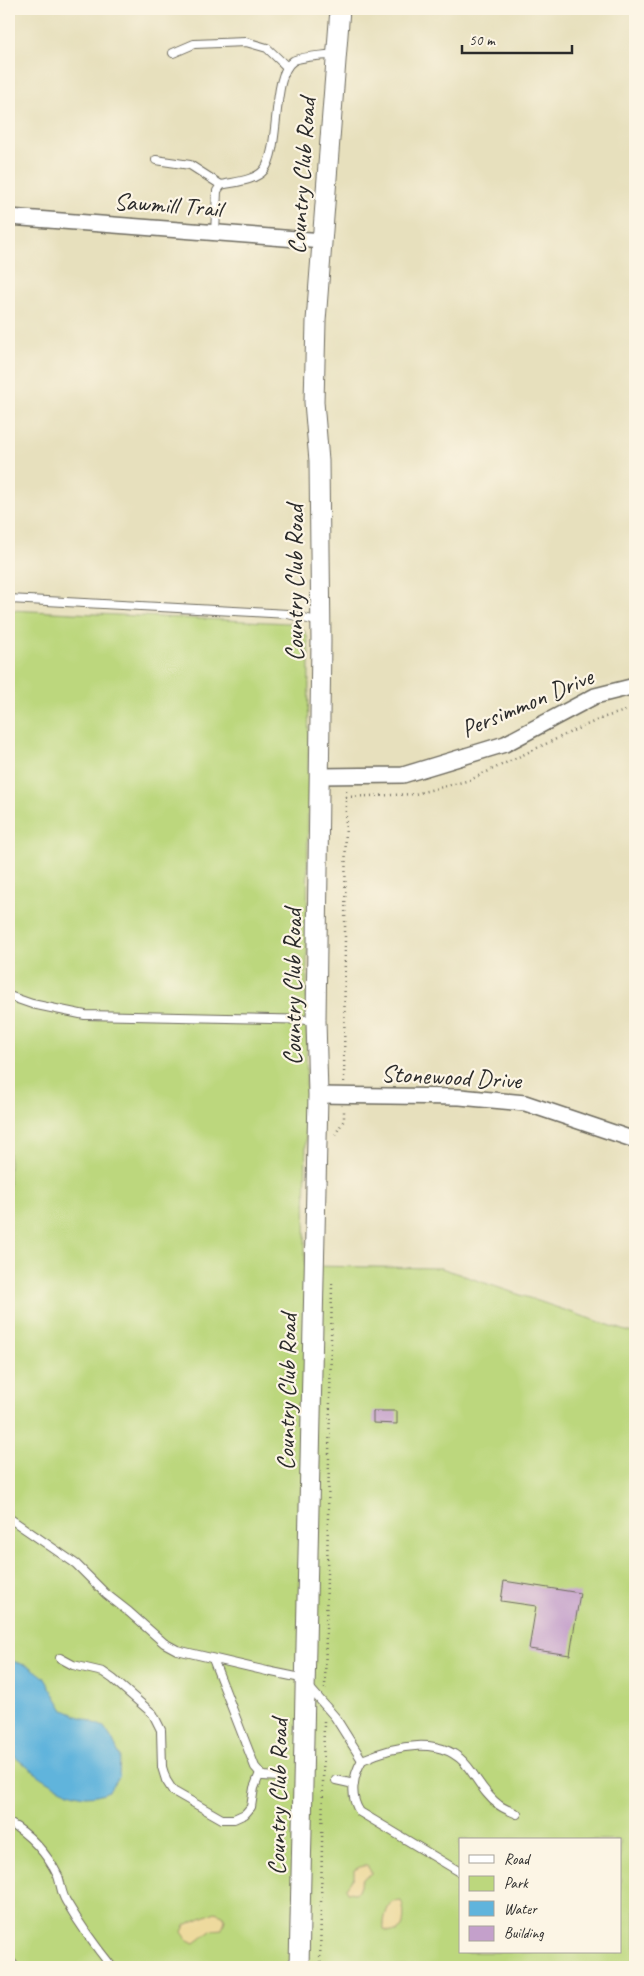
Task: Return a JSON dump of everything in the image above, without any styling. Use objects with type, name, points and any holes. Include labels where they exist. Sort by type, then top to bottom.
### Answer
[{"type":"street","name":"Country Club Road","points":[[299,1967],[318,1095],[316,1020],[321,566],[320,488],[314,402],[316,321],[340,9]]},
{"type":"street","name":"Sawmill Trail","points":[[9,217],[323,241]]},
{"type":"street","name":"Persimmon Drive","points":[[320,776],[403,775],[505,744],[595,696],[635,686]]},
{"type":"street","name":"Stonewood Drive","points":[[318,1095],[460,1097],[524,1103],[635,1140]]},
{"type":"lane","points":[[173,53],[194,44],[246,42],[266,48],[287,67]]},
{"type":"lane","points":[[215,233],[217,191],[221,185],[251,178],[263,170],[271,155],[277,102],[287,67],[294,60],[337,54]]},
{"type":"lane","points":[[156,160],[190,165],[221,185]]},
{"type":"lane","points":[[9,599],[288,614],[320,622]]},
{"type":"lane","points":[[9,996],[32,1004],[85,1015],[316,1020]]},
{"type":"lane","points":[[9,1518],[76,1564],[106,1594],[164,1643],[177,1650],[301,1678],[335,1717],[362,1760]]},
{"type":"lane","points":[[60,1658],[73,1666],[103,1672],[153,1714],[161,1730],[162,1766],[166,1780],[173,1791],[222,1819],[234,1819],[246,1814],[251,1806],[254,1788],[260,1773]]},
{"type":"lane","points":[[212,1658],[254,1767],[263,1776],[279,1777]]},
{"type":"lane","points":[[459,1871],[360,1812],[354,1804],[354,1784],[357,1768],[362,1760],[375,1754],[415,1745],[435,1747],[454,1753],[467,1765],[483,1789],[499,1805],[516,1814]]},
{"type":"lane","points":[[336,1780],[354,1784]]},
{"type":"lane","points":[[9,1823],[16,1826],[47,1858],[58,1876],[64,1899],[91,1941],[112,1967]]},
{"type":"lane","points":[[9,1959],[15,1967]]},
{"type":"path","points":[[334,1144],[334,1134],[344,1120],[346,791]]},
{"type":"path","points":[[320,1967],[332,1282]]},
{"type":"green space","points":[[9,610],[289,623],[296,625],[304,631],[308,643],[309,656],[305,1266],[441,1268],[635,1334],[635,1967],[9,1967]]},
{"type":"sand","points":[[367,1866],[372,1873],[363,1878],[358,1891],[355,1893],[348,1892],[346,1888],[354,1877],[354,1870]]},
{"type":"sand","points":[[401,1901],[404,1914],[402,1928],[397,1932],[384,1930],[385,1915],[388,1908],[392,1902]]},
{"type":"sand","points":[[215,1912],[223,1915],[225,1920],[222,1929],[212,1930],[195,1943],[187,1939],[182,1932],[185,1925]]},
{"type":"water","points":[[9,1660],[31,1667],[44,1677],[64,1710],[104,1727],[120,1756],[119,1777],[109,1791],[98,1795],[86,1796],[66,1791],[45,1779],[9,1752]]},
{"type":"building","points":[[373,1411],[397,1411],[397,1424],[373,1423]]},
{"type":"building","points":[[504,1581],[580,1593],[570,1655],[529,1649],[536,1606],[501,1601]]}]
